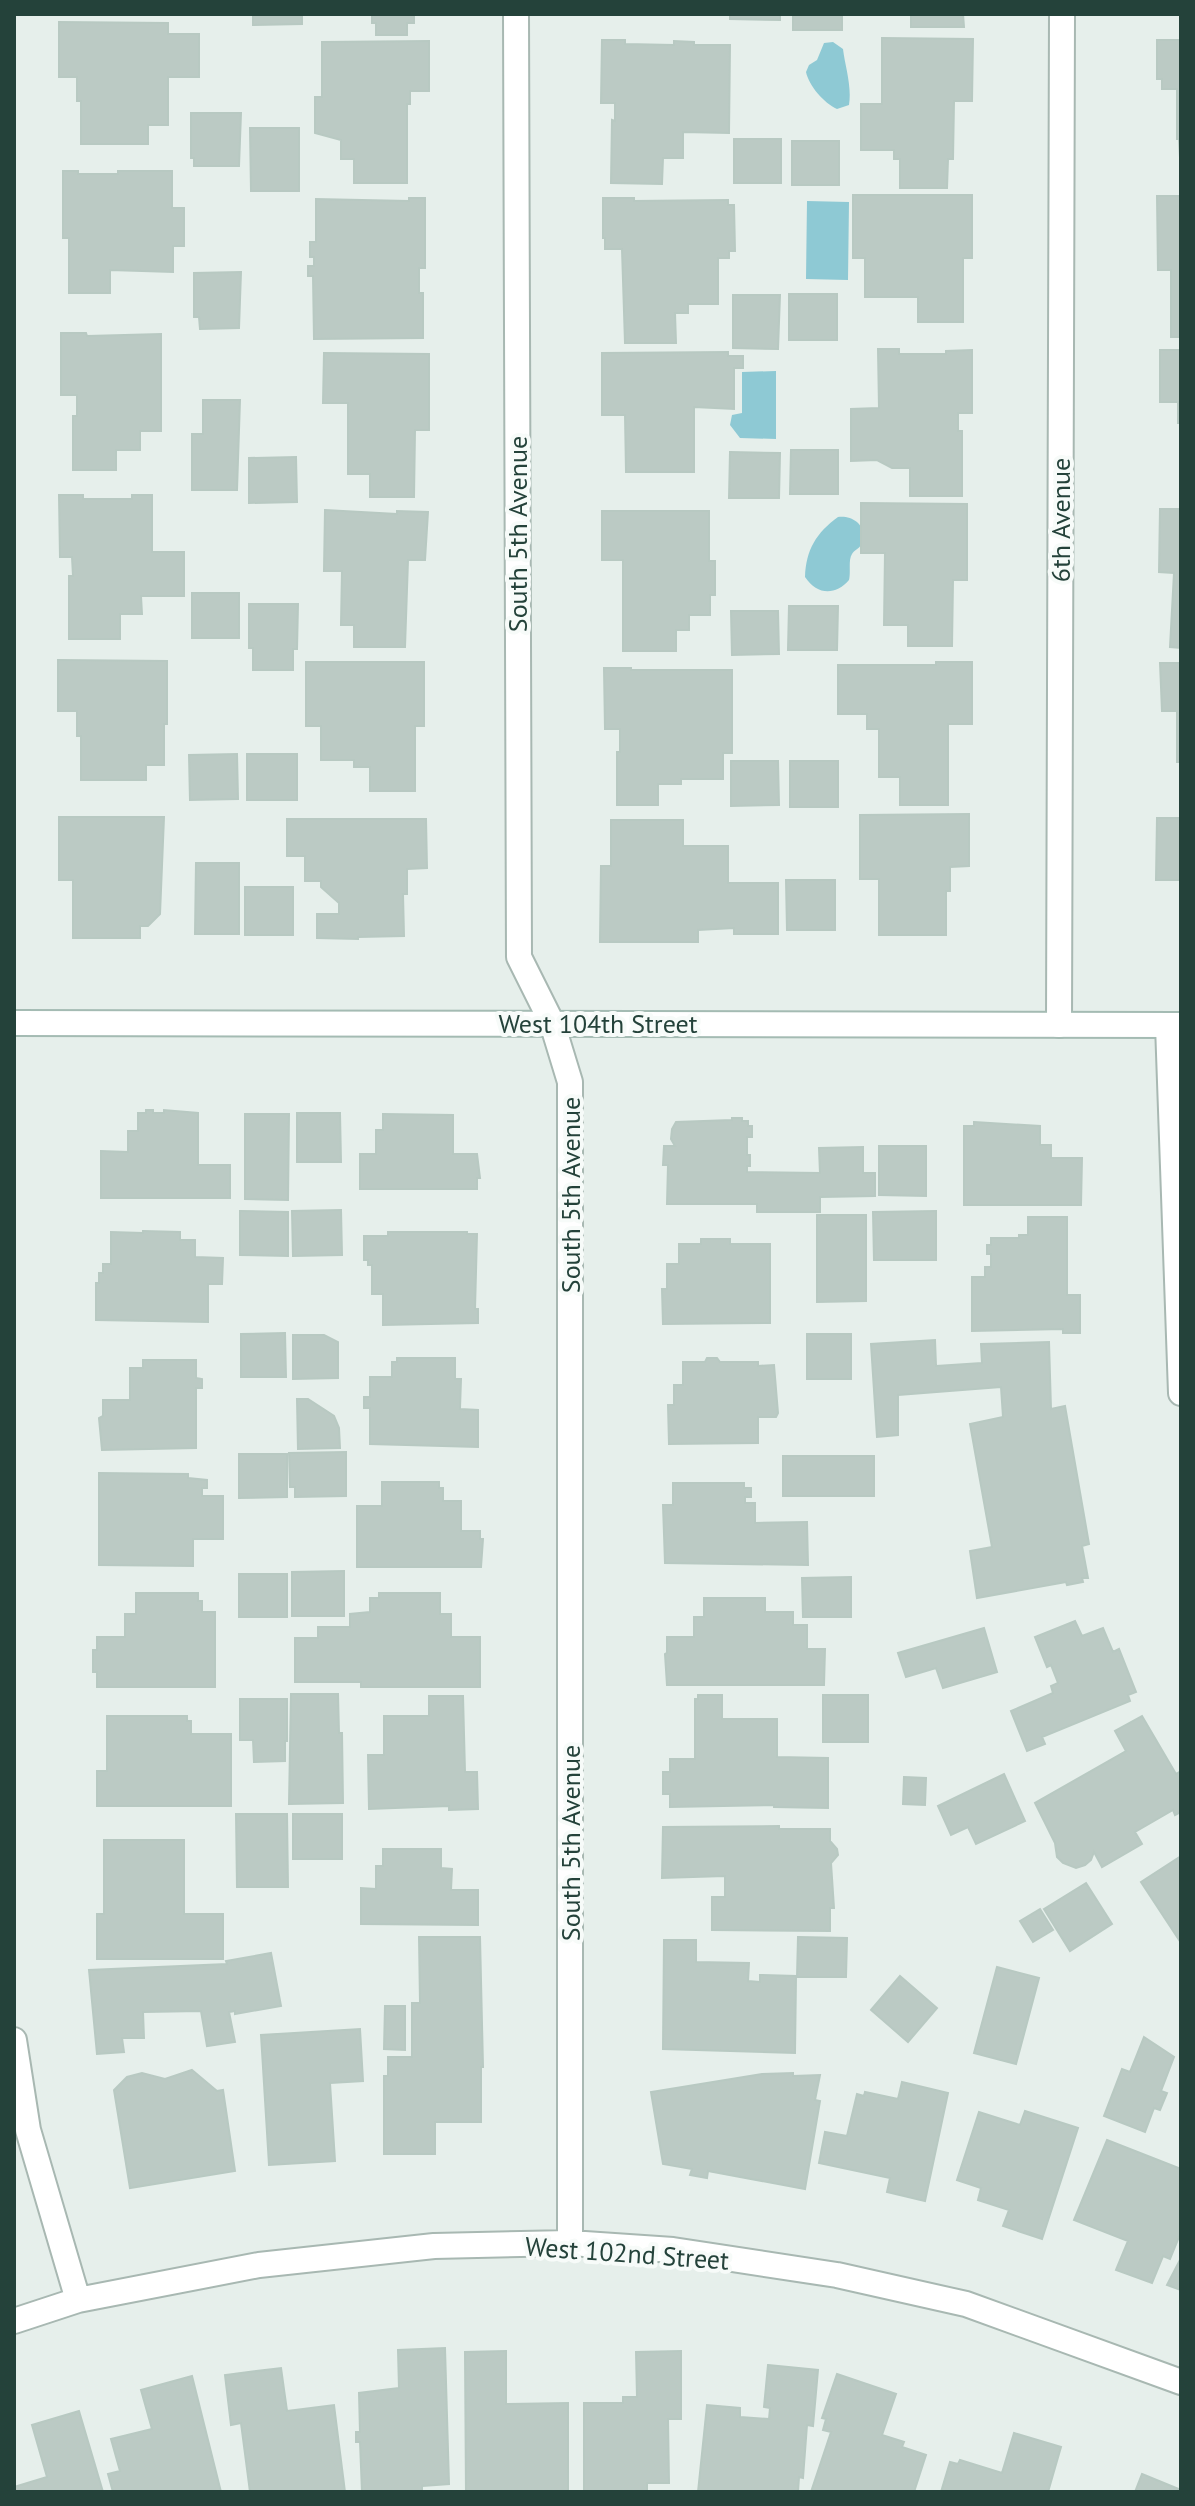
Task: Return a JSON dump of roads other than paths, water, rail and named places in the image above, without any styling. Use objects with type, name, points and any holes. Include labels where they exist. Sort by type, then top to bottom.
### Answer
[{"type":"street","name":"South 5th Avenue","points":[[516,14],[519,957],[552,1023],[570,1082],[570,2243]]},
{"type":"street","name":"6th Avenue","points":[[1059,1025],[1062,14]]},
{"type":"street","name":"West 104th Street","points":[[14,1023],[1175,1025]]},
{"type":"street","points":[[1175,1025],[1181,1393]]},
{"type":"street","points":[[14,2040],[28,2130],[78,2300]]},
{"type":"street","name":"West 102nd Street","points":[[14,2321],[78,2300],[259,2265],[434,2246],[570,2243],[673,2250],[837,2275],[966,2304],[1181,2382]]},
{"type":"water","points":[[833,42],[843,49],[850,91],[849,105],[837,109],[818,94],[806,72],[809,65],[817,60],[824,43]]},
{"type":"water","points":[[807,201],[849,202],[848,280],[806,279]]},
{"type":"water","points":[[776,371],[776,439],[740,438],[730,425],[732,415],[742,413],[742,372]]},
{"type":"water","points":[[838,517],[854,520],[861,528],[863,539],[851,557],[849,580],[838,589],[826,591],[815,587],[805,577],[806,567],[814,543]]}]
